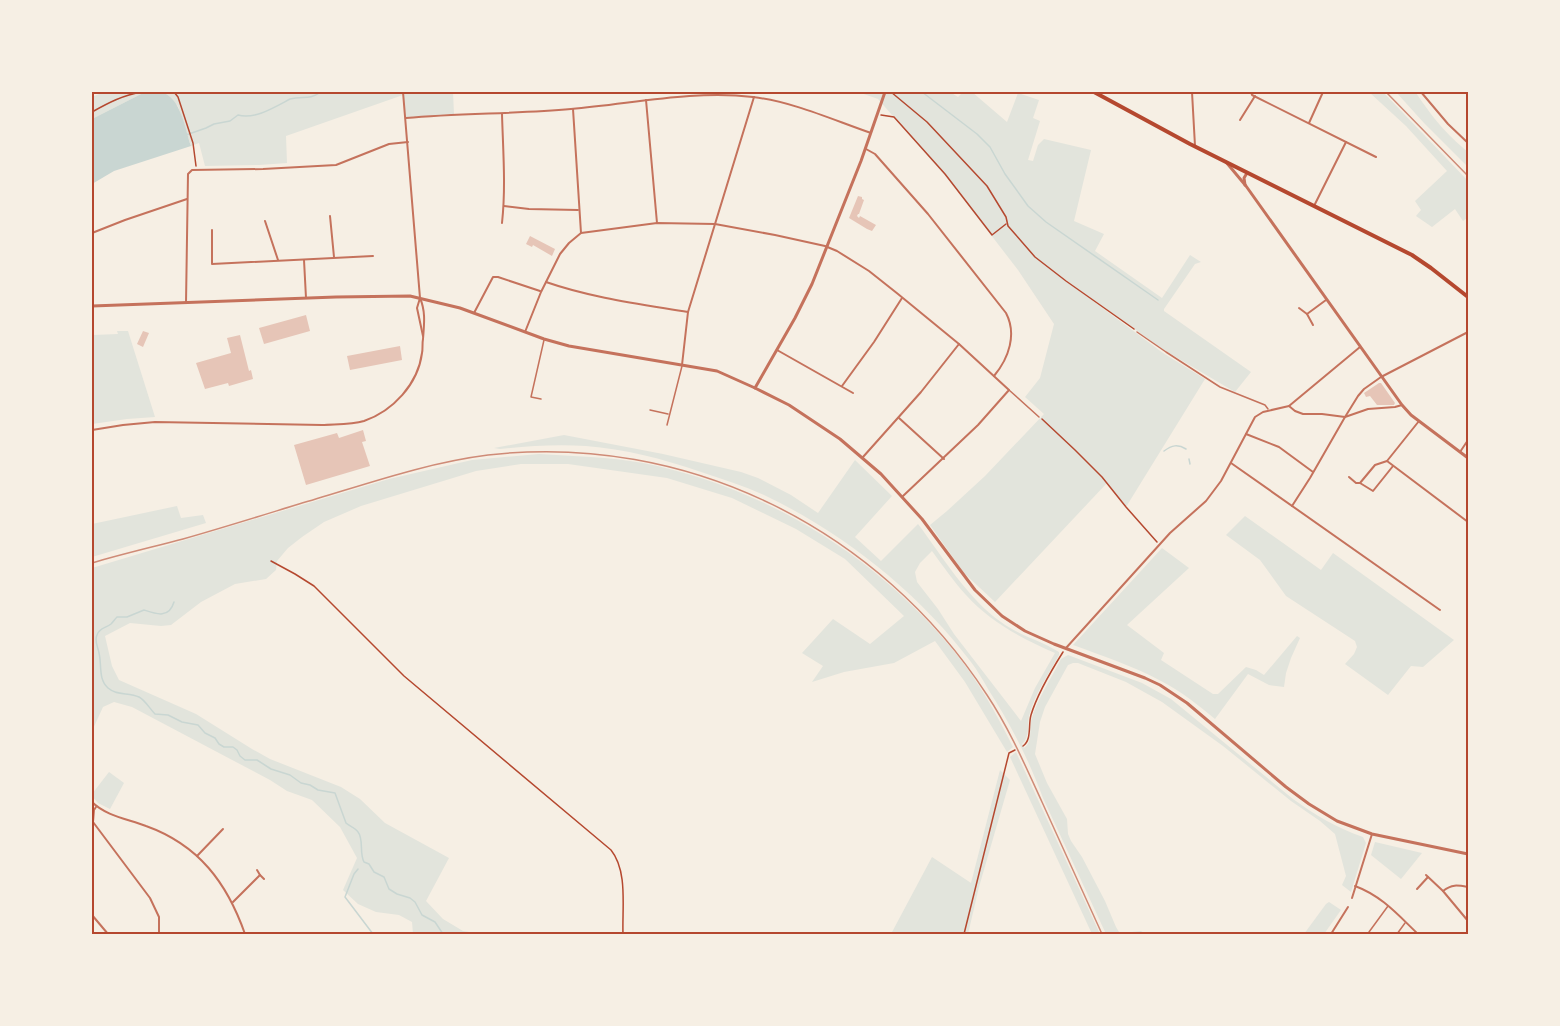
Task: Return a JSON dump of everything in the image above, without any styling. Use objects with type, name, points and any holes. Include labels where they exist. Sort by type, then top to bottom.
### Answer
[{"type":"main road","points":[[1094,92],[1195,147],[1412,255],[1468,297]]},
{"type":"street","points":[[92,430],[155,422],[347,424],[364,421],[380,414],[396,402],[411,384],[418,370],[422,354],[424,308],[420,298],[403,92]]},
{"type":"street","points":[[755,388],[808,293],[866,148],[885,92]]},
{"type":"street","points":[[1192,92],[1195,147]]},
{"type":"street","points":[[1251,92],[1252,95],[1376,157]]},
{"type":"street","points":[[1309,123],[1323,92]]},
{"type":"street","points":[[1421,92],[1448,124],[1468,143]]},
{"type":"street","points":[[406,118],[573,109],[713,94],[754,97],[795,106],[871,133]]},
{"type":"street","points":[[1240,120],[1254,96]]},
{"type":"street","points":[[682,365],[688,312],[754,97]]},
{"type":"street","points":[[646,100],[657,223]]},
{"type":"street","points":[[573,109],[580,233]]},
{"type":"street","points":[[502,114],[505,175],[502,223]]},
{"type":"street","points":[[186,303],[188,174],[192,170],[336,165],[389,144],[408,142]]},
{"type":"street","points":[[1314,206],[1346,142]]},
{"type":"street","points":[[866,148],[875,154],[928,214],[1006,313],[1012,328],[1011,339],[1004,360],[994,376]]},
{"type":"street","points":[[1225,161],[1246,186],[1402,405],[1468,458]]},
{"type":"street","points":[[1246,186],[1244,180],[1247,173]]},
{"type":"street","points":[[92,233],[188,199]]},
{"type":"street","points":[[504,206],[578,210]]},
{"type":"street","points":[[330,216],[334,257]]},
{"type":"street","points":[[265,220],[278,260]]},
{"type":"street","points":[[525,332],[560,254],[580,233],[657,223],[715,224],[775,235],[837,251],[869,271],[959,344],[1009,390],[978,426],[903,496]]},
{"type":"street","points":[[212,230],[212,264],[373,256]]},
{"type":"street","points":[[304,260],[306,298]]},
{"type":"street","points":[[474,313],[493,277],[541,292]]},
{"type":"street","points":[[546,282],[571,291],[688,312]]},
{"type":"street","points":[[92,306],[306,298],[393,296],[420,298],[460,308],[544,339],[595,351],[717,371],[789,405],[863,457],[903,496],[969,582],[993,609],[1013,624],[1066,648],[1145,678],[1175,695],[1309,804],[1337,821],[1372,834],[1468,854]]},
{"type":"street","points":[[420,298],[417,308],[423,336]]},
{"type":"street","points":[[842,386],[902,298]]},
{"type":"street","points":[[1307,314],[1326,300]]},
{"type":"street","points":[[1299,308],[1307,314],[1313,325]]},
{"type":"street","points":[[1292,506],[1364,389],[1381,377],[1468,332]]},
{"type":"street","points":[[863,457],[899,418],[959,344]]},
{"type":"street","points":[[1066,648],[1170,533],[1206,501],[1231,463],[1255,417],[1268,410],[1289,406],[1360,347]]},
{"type":"street","points":[[777,350],[853,393]]},
{"type":"street","points":[[1353,404],[1355,410],[1360,411]]},
{"type":"street","points":[[1289,406],[1304,414],[1345,417],[1373,408],[1402,405]]},
{"type":"street","points":[[899,418],[944,459]]},
{"type":"street","points":[[1360,483],[1375,465],[1387,461],[1419,420]]},
{"type":"street","points":[[1245,433],[1279,447],[1313,472]]},
{"type":"street","points":[[1460,452],[1468,440]]},
{"type":"street","points":[[1387,461],[1468,522]]},
{"type":"street","points":[[1231,463],[1440,610]]},
{"type":"street","points":[[1349,477],[1373,491],[1393,466]]},
{"type":"street","points":[[92,802],[96,807],[112,815],[158,831],[197,856],[221,882],[245,934]]},
{"type":"street","points":[[96,807],[93,822],[150,898],[159,916],[159,934]]},
{"type":"street","points":[[197,856],[223,829]]},
{"type":"street","points":[[1352,898],[1372,834]]},
{"type":"street","points":[[257,870],[264,879]]},
{"type":"street","points":[[232,902],[260,875]]},
{"type":"street","points":[[1417,889],[1427,876],[1468,921]]},
{"type":"street","points":[[1443,891],[1455,885],[1468,887]]},
{"type":"street","points":[[1355,886],[1389,905],[1418,934]]},
{"type":"street","points":[[1331,934],[1348,907]]},
{"type":"street","points":[[92,915],[108,934]]},
{"type":"lane","points":[[1137,332],[1220,387],[1265,405],[1268,410]]},
{"type":"lane","points":[[541,399],[531,398],[544,339]]},
{"type":"lane","points":[[667,425],[682,365]]},
{"type":"lane","points":[[1009,390],[1039,417]]},
{"type":"lane","points":[[650,410],[669,415]]},
{"type":"lane","points":[[1370,932],[1389,905]]},
{"type":"lane","points":[[1397,934],[1406,922]]},
{"type":"path","points":[[92,112],[115,100],[142,92]]},
{"type":"path","points":[[174,92],[178,97],[192,140],[196,170]]},
{"type":"path","points":[[891,92],[927,122],[987,186],[1006,217],[1007,223],[1035,257],[1137,332]]},
{"type":"path","points":[[878,114],[894,117],[945,174],[992,235],[1007,223]]},
{"type":"path","points":[[1039,417],[1102,477],[1160,545]]},
{"type":"path","points":[[271,561],[314,586],[404,676],[611,850],[618,860],[621,872],[623,934]]},
{"type":"path","points":[[1023,746],[1028,740],[1030,718],[1035,705],[1066,648]]},
{"type":"path","points":[[964,934],[1008,757],[1015,750]]},
{"type":"shaded area","points":[[104,92],[145,92],[92,119],[92,97]]},
{"type":"shaded area","points":[[145,92],[160,92],[173,100],[181,114],[191,146],[114,171],[92,184],[92,119]]},
{"type":"shaded area","points":[[160,92],[453,92],[454,114],[406,118],[403,95],[286,136],[287,163],[205,166],[199,143],[191,146],[178,106]]},
{"type":"shaded area","points":[[858,92],[950,92],[958,97],[963,92],[972,92],[1007,122],[1018,93],[1039,100],[1033,118],[1040,121],[1028,160],[1033,161],[1038,145],[1044,139],[1091,150],[1074,221],[1104,234],[1095,251],[1162,298],[1190,255],[1201,262],[1195,264],[1164,311],[1251,372],[1235,392],[1164,350],[1046,266],[1163,353],[1205,379],[1126,507],[1107,483],[995,602],[964,573],[930,525],[985,476],[1044,414],[1025,397],[1040,378],[1054,324],[1018,270],[947,178],[878,99]]},
{"type":"shaded area","points":[[1369,92],[1383,92],[1468,181],[1468,217],[1463,221],[1455,209],[1432,227],[1416,216],[1421,210],[1415,201],[1447,171],[1406,126]]},
{"type":"shaded area","points":[[1396,92],[1416,93],[1440,125],[1468,152],[1468,167],[1424,123]]},
{"type":"shaded area","points":[[117,331],[128,331],[155,417],[92,424],[92,333],[93,335],[118,334]]},
{"type":"shaded area","points":[[564,435],[663,454],[758,478],[791,495],[818,513],[855,460],[892,496],[855,537],[881,561],[918,524],[956,576],[989,612],[1015,631],[1059,652],[1031,708],[1027,735],[1022,744],[1024,748],[1029,743],[1031,721],[1040,697],[1061,659],[1068,655],[1142,683],[1171,699],[1301,805],[1335,825],[1363,837],[1366,843],[1351,892],[1342,885],[1346,876],[1335,834],[1320,821],[1162,702],[1126,682],[1073,663],[1068,665],[1045,707],[1035,754],[1047,783],[1067,819],[1071,841],[1082,857],[1119,932],[1141,931],[1145,934],[1106,934],[1025,756],[980,675],[928,612],[878,566],[823,527],[794,510],[764,495],[673,463],[600,447],[553,445],[494,448]],"holes":[[[932,551],[975,605],[996,622],[1019,636],[1055,653],[1035,688],[1021,721],[917,582],[915,572]]]},
{"type":"shaded area","points":[[539,454],[630,461],[688,474],[732,489],[814,530],[853,555],[889,584],[922,616],[971,673],[1013,747],[1007,752],[965,682],[935,641],[894,663],[844,672],[812,682],[823,666],[802,653],[833,619],[870,644],[904,616],[845,559],[796,529],[732,498],[667,478],[568,464],[521,464],[476,471],[361,506],[324,522],[302,537],[288,548],[277,561],[276,570],[266,579],[235,584],[201,602],[171,625],[130,623],[105,636],[112,666],[119,680],[196,714],[270,759],[341,787],[360,799],[385,823],[449,858],[426,901],[443,919],[463,931],[482,934],[413,934],[412,922],[399,915],[376,912],[358,904],[343,890],[357,858],[340,827],[312,800],[287,791],[132,707],[114,702],[103,707],[92,731],[92,568],[389,479],[472,460]]},
{"type":"shaded area","points":[[177,506],[181,518],[203,515],[206,523],[92,557],[92,524]]},
{"type":"shaded area","points":[[1245,516],[1321,570],[1333,553],[1454,640],[1423,667],[1411,666],[1388,695],[1345,664],[1354,654],[1357,647],[1355,641],[1286,596],[1260,560],[1226,535]]},
{"type":"shaded area","points":[[1162,548],[1189,568],[1127,625],[1164,653],[1161,660],[1213,694],[1218,694],[1246,667],[1264,675],[1297,636],[1300,638],[1286,673],[1284,687],[1269,685],[1248,674],[1215,719],[1196,703],[1161,681],[1073,645]]},
{"type":"shaded area","points":[[1016,752],[1100,934],[1092,934],[1010,757]]},
{"type":"shaded area","points":[[1000,770],[1010,780],[968,934],[891,934],[932,857],[971,883]]},
{"type":"shaded area","points":[[109,772],[124,783],[110,809],[98,803],[92,796]]},
{"type":"shaded area","points":[[1375,842],[1422,853],[1401,879],[1371,855]]},
{"type":"shaded area","points":[[1329,902],[1341,910],[1324,934],[1304,934],[1326,904]]},
{"type":"building","points":[[858,196],[864,200],[857,216],[876,225],[872,231],[849,218]]},
{"type":"building","points":[[530,236],[555,249],[552,256],[533,245],[532,247],[526,244]]},
{"type":"building","points":[[306,315],[310,331],[264,344],[259,328]]},
{"type":"building","points":[[143,331],[149,333],[143,347],[137,344]]},
{"type":"building","points":[[240,335],[253,379],[229,386],[228,383],[205,389],[196,363],[231,353],[227,338]]},
{"type":"building","points":[[400,346],[402,360],[350,370],[347,356]]},
{"type":"building","points":[[1379,383],[1395,403],[1394,405],[1377,405],[1370,396],[1366,397],[1364,393]]},
{"type":"building","points":[[363,430],[366,441],[362,442],[370,466],[306,485],[294,445],[337,433],[339,438]]},
{"type":"waterway","points":[[186,135],[214,124],[230,121],[238,115],[251,116],[290,99],[309,97],[321,92]]},
{"type":"waterway","points":[[922,92],[977,134],[990,147],[1005,174],[1028,206],[1046,222],[1158,300]]},
{"type":"waterway","points":[[1164,451],[1175,446],[1186,449]]},
{"type":"waterway","points":[[1189,459],[1190,464]]},
{"type":"waterway","points":[[174,602],[169,611],[165,613],[157,614],[144,610],[127,617],[117,617],[111,624],[99,631],[96,642],[102,676],[108,688],[115,692],[139,697],[155,714],[168,715],[182,722],[198,725],[219,744],[224,747],[233,747],[245,760],[257,760],[271,769],[290,775],[301,783],[318,790],[335,793],[346,823],[356,829],[360,835],[364,862],[369,864],[374,872],[384,877],[389,889],[415,902],[422,915],[435,922],[443,934]]},
{"type":"waterway","points":[[358,869],[345,897],[373,934]]},
{"type":"railway","points":[[1386,92],[1468,176]]},
{"type":"railway","points":[[92,563],[198,535],[416,469],[488,455],[562,452],[635,459],[705,477],[772,504],[834,540],[891,584],[943,636],[987,695],[1010,734],[1102,934]]}]
